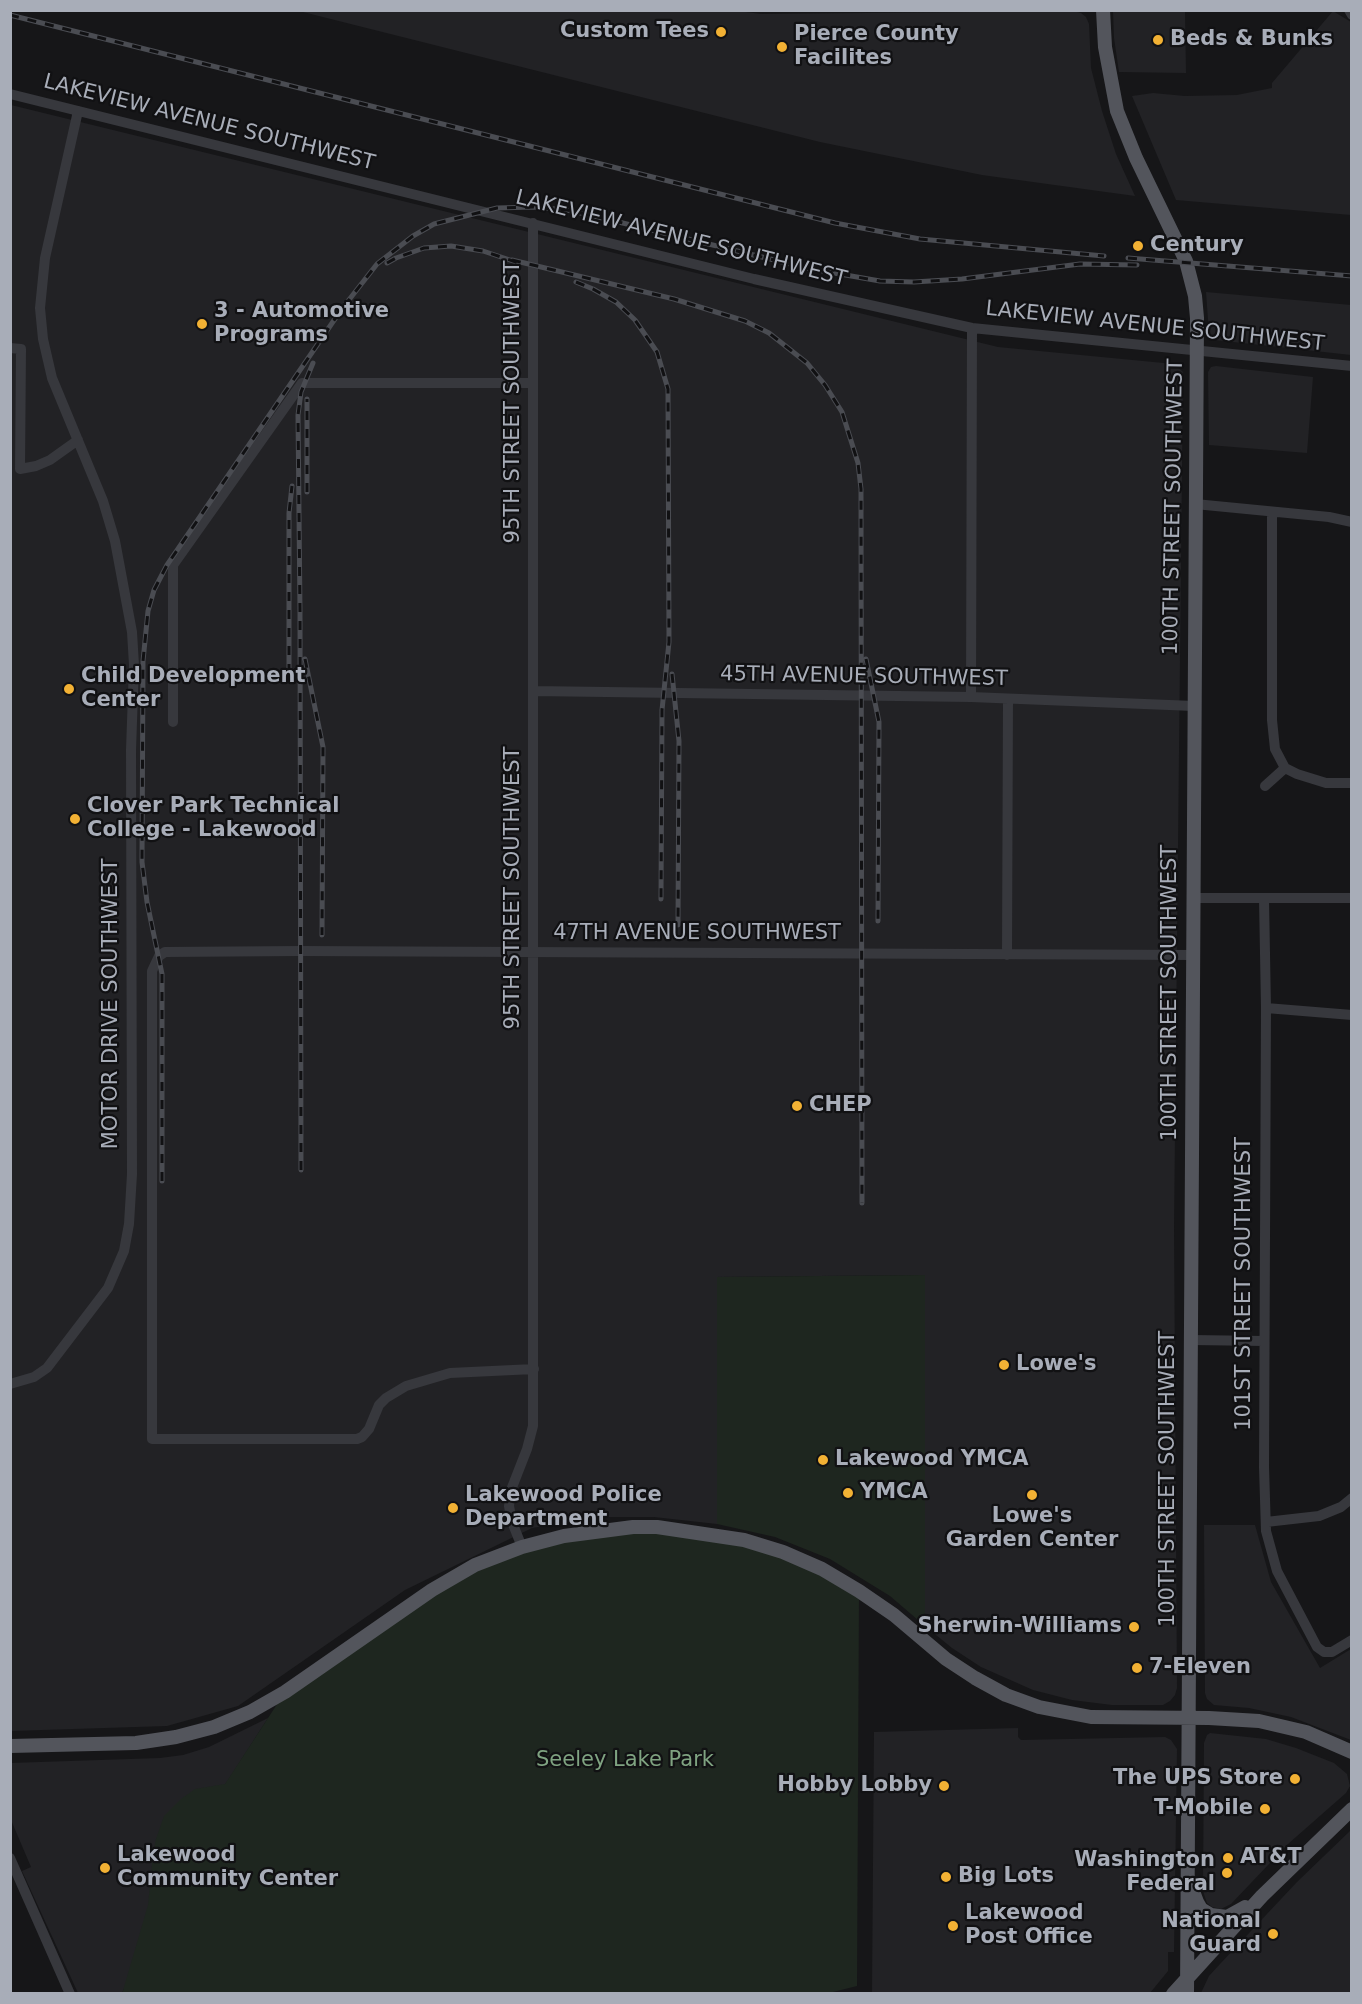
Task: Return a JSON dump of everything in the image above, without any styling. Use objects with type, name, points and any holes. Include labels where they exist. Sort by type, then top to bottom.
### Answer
[{"type":"main road","name":"100TH STREET SOUTHWEST","points":[[1103,10],[1105,47],[1117,111],[1136,158],[1186,261],[1195,296],[1197,351],[1187,1994]]},
{"type":"main road","points":[[10,1746],[136,1743],[176,1737],[223,1723],[250,1712],[285,1692],[452,1577],[475,1565],[522,1546],[583,1532],[633,1527],[679,1529],[744,1540],[783,1552],[822,1569],[860,1591],[894,1615],[960,1669],[990,1687],[1023,1701],[1056,1711],[1091,1717],[1188,1717],[1243,1720],[1285,1726],[1317,1736],[1352,1752]]},
{"type":"main road","points":[[1173,1994],[1262,1896],[1352,1809]]},
{"type":"main road","points":[[1328,1830],[1352,1819]]},
{"type":"main road","points":[[1188,1874],[1197,1902],[1201,1909],[1211,1916],[1233,1915],[1262,1896]]},
{"type":"street","points":[[1349,10],[1352,15]]},
{"type":"street","name":"LAKEVIEW AVENUE SOUTHWEST","points":[[10,94],[765,281],[972,328],[1352,366]]},
{"type":"street","name":"MOTOR DRIVE SOUTHWEST","points":[[10,1384],[34,1377],[47,1368],[108,1288],[124,1251],[129,1224],[132,1174],[131,750],[134,665],[132,632],[115,541],[103,501],[52,378],[43,339],[40,308],[45,258],[78,111]]},
{"type":"street","name":"95TH STREET SOUTHWEST","points":[[522,1546],[512,1522],[509,1498],[533,1426],[533,223]]},
{"type":"street","points":[[971,697],[972,328]]},
{"type":"street","points":[[10,348],[21,349],[20,470],[50,460],[78,440]]},
{"type":"street","points":[[173,722],[173,565],[302,384],[533,383]]},
{"type":"street","points":[[1195,504],[1329,517],[1352,522]]},
{"type":"street","points":[[1272,513],[1272,720],[1275,749],[1285,768],[1311,780],[1326,783],[1352,783]]},
{"type":"street","name":"45TH AVENUE SOUTHWEST","points":[[533,691],[971,697],[1194,706]]},
{"type":"street","points":[[1007,955],[1008,699]]},
{"type":"street","points":[[1265,786],[1285,768]]},
{"type":"street","points":[[1193,898],[1352,898]]},
{"type":"street","name":"101ST STREET SOUTHWEST","points":[[1264,899],[1266,1522],[1270,1549],[1277,1571],[1311,1638],[1319,1649],[1326,1652],[1338,1650],[1352,1640]]},
{"type":"street","name":"47TH AVENUE SOUTHWEST","points":[[534,1369],[450,1373],[406,1386],[379,1405],[369,1429],[357,1439],[152,1439],[152,971],[159,956],[165,952],[1193,955]]},
{"type":"street","points":[[1266,1008],[1352,1015]]},
{"type":"street","points":[[1191,1340],[1264,1341]]},
{"type":"street","points":[[1266,1522],[1319,1516],[1341,1507],[1352,1498]]},
{"type":"street","points":[[10,1858],[70,1994]]},
{"type":"shaded area","points":[[299,11],[738,11],[761,14],[1074,11],[1081,13],[1089,24],[1091,68],[1102,111],[1116,154],[1135,196],[982,175],[820,142]]},
{"type":"shaded area","points":[[1113,11],[1185,11],[1186,73],[1119,72]]},
{"type":"shaded area","points":[[1333,11],[1351,22],[1351,215],[1176,200],[1132,96],[1153,93],[1185,96],[1237,95],[1272,88],[1272,83]]},
{"type":"shaded area","points":[[11,105],[998,347],[1174,364],[1183,372],[1174,1228],[1177,1688],[1170,1701],[1163,1705],[1112,1705],[1072,1700],[1033,1690],[981,1667],[952,1648],[925,1626],[925,1275],[718,1277],[717,1524],[654,1517],[600,1517],[532,1528],[405,1590],[238,1706],[167,1726],[11,1731]]},
{"type":"shaded area","points":[[1206,292],[1351,305],[1351,355],[1215,340],[1209,333]]},
{"type":"shaded area","points":[[1211,367],[1313,377],[1307,453],[1209,445],[1208,372]]},
{"type":"shaded area","points":[[1204,1525],[1255,1525],[1271,1582],[1320,1668],[1351,1649],[1351,1740],[1291,1717],[1249,1708],[1214,1705],[1207,1699],[1205,1693]]},
{"type":"shaded area","points":[[268,1718],[205,1816],[122,1993],[78,1993],[22,1871],[31,1867],[11,1820],[10,1763],[160,1758],[183,1755],[209,1747]]},
{"type":"shaded area","points":[[1018,1728],[1018,1737],[1021,1740],[1165,1737],[1171,1740],[1177,1749],[1174,1952],[1168,1952],[1168,1971],[1150,1993],[872,1993],[874,1732]]},
{"type":"shaded area","points":[[1210,1733],[1266,1739],[1296,1748],[1334,1763],[1347,1774],[1350,1786],[1346,1793],[1288,1844],[1231,1904],[1221,1909],[1207,1903],[1203,1891],[1204,1743]]},
{"type":"shaded area","points":[[1351,1830],[1351,1993],[1201,1993],[1209,1976],[1220,1964],[1297,1882]]},
{"type":"green space","points":[[925,1275],[925,1626],[890,1596],[830,1559],[775,1537],[717,1524],[717,1277]]},
{"type":"green space","name":"Seeley Lake Park","points":[[633,1527],[744,1540],[859,1591],[857,1986],[825,1994],[122,1994],[148,1905],[153,1855],[164,1816],[195,1789],[225,1784],[285,1692],[432,1590],[522,1547]]},
{"type":"railway","points":[[10,15],[835,223],[920,239],[1104,256]]},
{"type":"railway","points":[[162,1181],[162,974],[147,902],[142,862],[143,661],[148,611],[154,590],[167,565],[341,310],[377,264],[413,236],[434,224],[497,208],[533,207],[567,210],[811,269],[880,281],[914,282],[962,279],[1080,264],[1137,265]]},
{"type":"railway","points":[[387,263],[424,248],[451,246],[483,251],[519,263]]},
{"type":"railway","points":[[1128,258],[1352,276]]},
{"type":"railway","points":[[512,260],[674,299],[745,321],[769,333],[807,363],[825,385],[842,412],[858,463],[861,489],[862,1203]]},
{"type":"railway","points":[[576,282],[616,302],[635,320],[657,352],[668,389],[669,642],[662,710],[661,899]]},
{"type":"railway","points":[[301,1170],[298,415],[301,392],[313,363]]},
{"type":"railway","points":[[307,399],[307,492]]},
{"type":"railway","points":[[289,673],[289,513],[292,486]]},
{"type":"railway","points":[[305,659],[323,747],[322,935]]},
{"type":"railway","points":[[866,659],[879,722],[878,921]]},
{"type":"railway","points":[[672,674],[679,741],[678,925]]},
{"type":"place","name":"Custom Tees","points":[[721,32]]},
{"type":"place","name":"Beds & Bunks","points":[[1158,40]]},
{"type":"place","name":"Pierce County Facilites","points":[[782,47]]},
{"type":"place","name":"Century","points":[[1138,246]]},
{"type":"place","name":"3 - Automotive Programs","points":[[202,324]]},
{"type":"place","name":"Child Development Center","points":[[69,689]]},
{"type":"place","name":"Clover Park Technical College - Lakewood","points":[[75,819]]},
{"type":"place","name":"CHEP","points":[[797,1106]]},
{"type":"place","name":"Lowe's","points":[[1004,1365]]},
{"type":"place","name":"Lakewood YMCA","points":[[823,1460]]},
{"type":"place","name":"YMCA","points":[[848,1493]]},
{"type":"place","name":"Lowe's Garden Center","points":[[1032,1495]]},
{"type":"place","name":"Lakewood Police Department","points":[[453,1508]]},
{"type":"place","name":"Sherwin-Williams","points":[[1134,1627]]},
{"type":"place","name":"7-Eleven","points":[[1137,1668]]},
{"type":"place","name":"The UPS Store","points":[[1295,1779]]},
{"type":"place","name":"Hobby Lobby","points":[[944,1786]]},
{"type":"place","name":"T-Mobile","points":[[1265,1809]]},
{"type":"place","name":"AT&T","points":[[1228,1858]]},
{"type":"place","name":"Lakewood Community Center","points":[[105,1868]]},
{"type":"place","name":"Washington Federal","points":[[1227,1873]]},
{"type":"place","name":"Big Lots","points":[[946,1877]]},
{"type":"place","name":"Lakewood Post Office","points":[[953,1926]]},
{"type":"place","name":"National Guard","points":[[1273,1934]]}]
